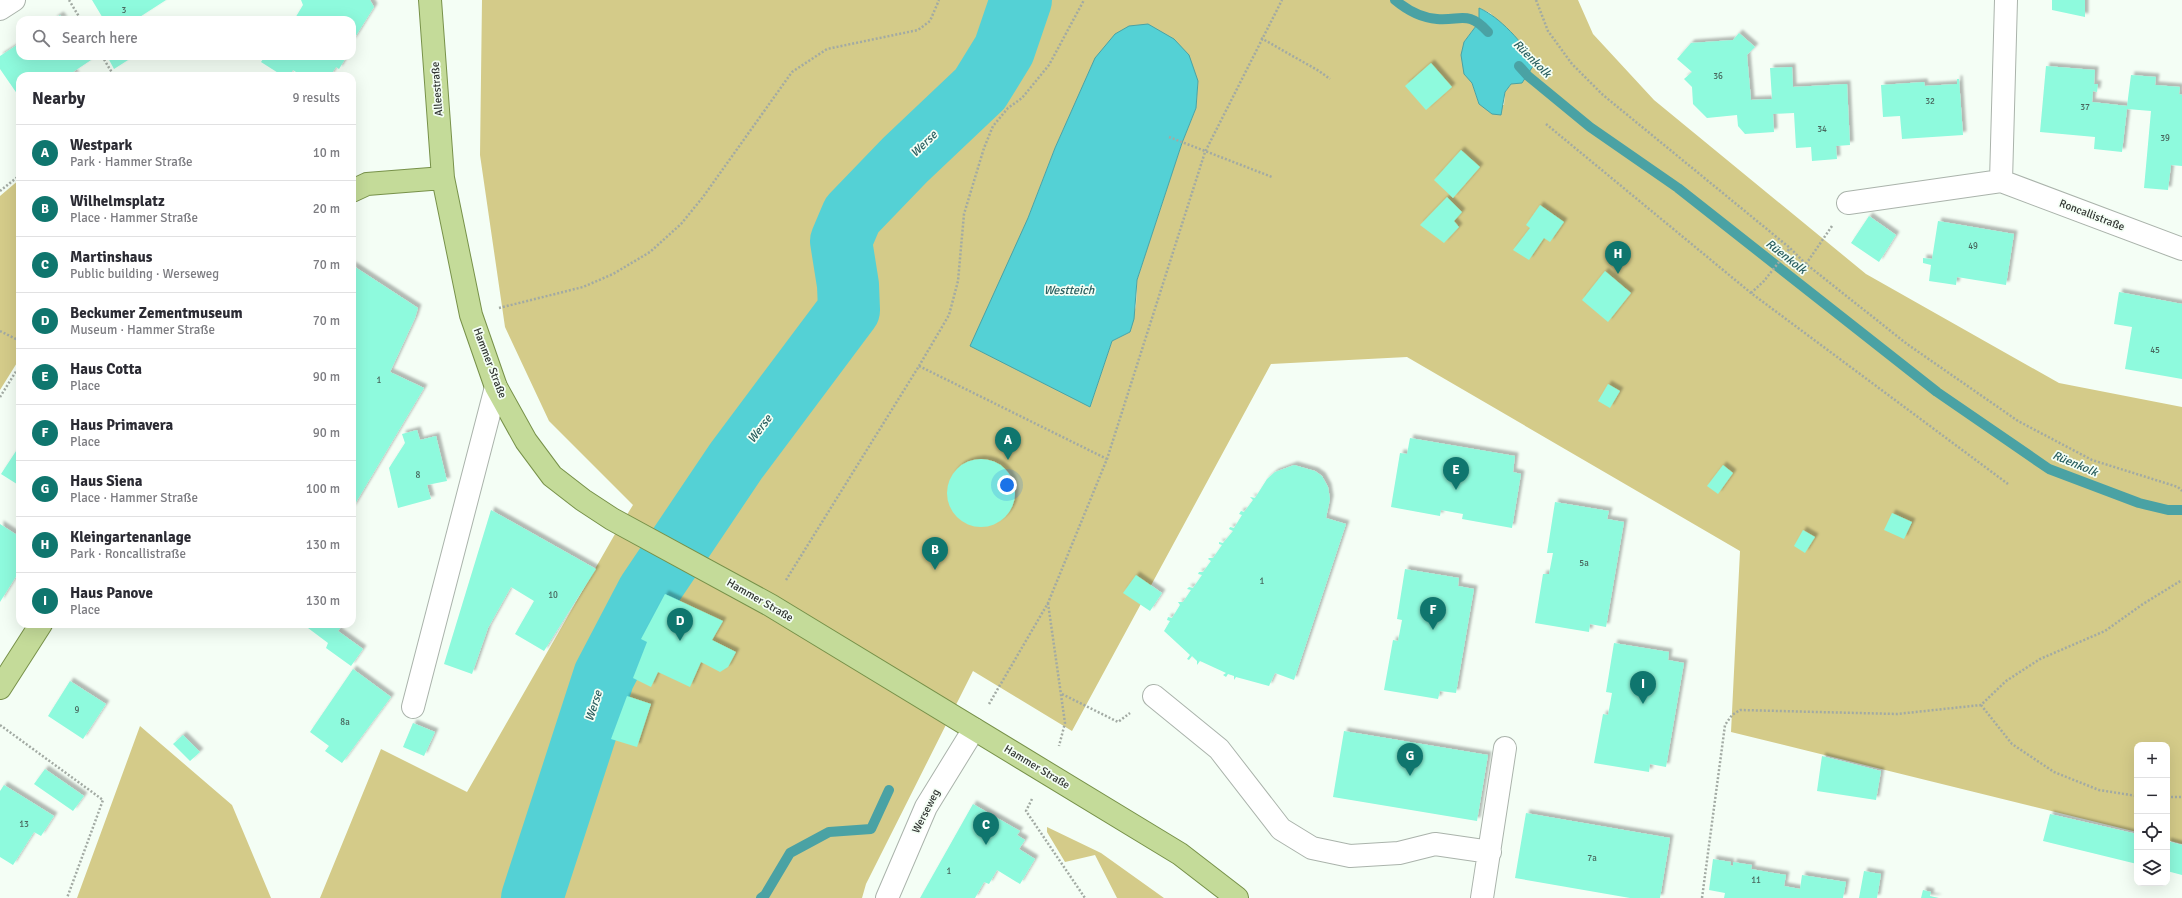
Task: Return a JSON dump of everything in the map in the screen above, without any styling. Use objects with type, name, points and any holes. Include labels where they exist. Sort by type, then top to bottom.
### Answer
[{"type":"main road","name":"Alleestraße","points":[[430,0],[444,178]]},
{"type":"main road","points":[[356,188],[367,184],[444,178]]},
{"type":"main road","name":"Hammer Straße","points":[[444,178],[471,315],[496,387],[526,442],[552,476],[583,500],[640,534],[705,568],[770,605],[1180,854],[1237,898]]},
{"type":"main road","points":[[0,688],[38,628]]},
{"type":"street","points":[[0,9],[14,0]]},
{"type":"street","points":[[2001,181],[2006,0]]},
{"type":"street","name":"Roncallistraße","points":[[1848,203],[2001,181],[2182,249]]},
{"type":"street","points":[[413,707],[496,387]]},
{"type":"street","points":[[1154,696],[1219,748],[1281,828],[1312,848],[1350,856],[1399,853],[1435,844],[1490,852]]},
{"type":"street","name":"Werseweg","points":[[887,898],[926,807],[974,730]]},
{"type":"street","points":[[1482,898],[1505,748]]},
{"type":"path","points":[[69,0],[79,16]]},
{"type":"path","points":[[471,315],[583,287],[613,274],[650,252],[681,224],[703,197],[792,72],[826,49],[918,30],[930,21],[939,0]]},
{"type":"path","points":[[770,605],[919,366],[949,315],[958,281],[964,214],[984,148],[993,126],[1008,108],[1022,98],[1049,65],[1084,0]]},
{"type":"path","points":[[974,730],[1048,603],[1107,460],[1205,152],[1261,38],[1282,0]]},
{"type":"path","points":[[1536,0],[1548,31],[1572,64],[1603,95],[1790,248],[1806,264],[1906,344],[2018,421],[2092,460],[2178,486],[2182,491]]},
{"type":"path","points":[[1261,38],[1330,79]]},
{"type":"path","points":[[104,60],[112,72]]},
{"type":"path","points":[[1546,124],[1751,293],[2008,484]]},
{"type":"path","points":[[1169,137],[1272,177]]},
{"type":"path","points":[[0,191],[16,177]]},
{"type":"path","points":[[1806,264],[1848,203]]},
{"type":"path","points":[[1751,293],[1764,281],[1790,248]]},
{"type":"path","points":[[0,331],[16,339]]},
{"type":"path","points":[[919,366],[1107,460]]},
{"type":"path","points":[[0,397],[16,371]]},
{"type":"path","points":[[1702,898],[1725,725],[1732,715],[1740,710],[1897,714],[1981,705],[2006,681],[2040,659],[2106,632],[2182,580]]},
{"type":"path","points":[[1048,603],[1065,723],[1058,748]]},
{"type":"path","points":[[1062,694],[1100,713]]},
{"type":"path","points":[[1981,705],[2012,744],[2054,772],[2099,790],[2134,796]]},
{"type":"path","points":[[0,725],[103,800],[68,898]]},
{"type":"path","points":[[1045,772],[1026,811],[1085,898]]},
{"type":"path","points":[[2170,798],[2182,797]]},
{"type":"shaded area","points":[[482,0],[1578,0],[1593,34],[1654,100],[1866,274],[2059,383],[2182,407],[2182,844],[2170,841],[2170,742],[2134,742],[2134,831],[1731,732],[1740,551],[1407,357],[1271,364],[1072,731],[973,671],[866,884],[862,898],[320,898],[381,749],[467,792],[633,505],[549,421],[505,327],[480,155]],"holes":[[[1479,8],[1490,13],[1524,46],[1511,84],[1505,92],[1504,105],[1479,104],[1472,83],[1464,42],[1479,22]],[[1095,59],[1198,81],[1196,108],[1182,143],[1137,280],[1136,305],[1130,332],[1112,341],[1090,407],[1028,218],[1055,148]]]},
{"type":"shaded area","points":[[16,182],[16,364],[0,390],[0,196]]},
{"type":"shaded area","points":[[140,726],[232,805],[271,898],[77,898]]},
{"type":"shaded area","points":[[1047,827],[1101,853],[1164,898],[1117,898],[1095,855],[1065,862],[1047,832]]},
{"type":"water","points":[[1479,8],[1503,24],[1524,47],[1535,63],[1522,83],[1511,84],[1505,92],[1501,115],[1492,114],[1479,104],[1472,83],[1464,74],[1461,55],[1464,42],[1479,22]]},
{"type":"water","name":"Westteich","points":[[1148,24],[1174,39],[1189,55],[1198,81],[1196,108],[1182,143],[1137,280],[1134,319],[1130,332],[1112,341],[1090,407],[970,346],[1028,218],[1055,148],[1095,58],[1115,34],[1129,26]]},
{"type":"building","points":[[92,0],[166,0],[141,16],[102,16]]},
{"type":"building","points":[[301,0],[370,0],[374,7],[356,36],[356,16],[296,16],[303,5]]},
{"type":"building","points":[[2052,0],[2085,0],[2085,17],[2052,10]]},
{"type":"building","points":[[1739,33],[1755,47],[1747,55],[1751,100],[1772,99],[1770,68],[1792,67],[1793,87],[1847,84],[1850,145],[1836,146],[1837,159],[1812,161],[1811,147],[1796,148],[1794,113],[1773,114],[1774,132],[1745,134],[1738,126],[1737,115],[1707,118],[1693,104],[1692,87],[1684,79],[1692,72],[1677,59],[1691,43],[1733,40]]},
{"type":"building","points":[[16,46],[16,60],[91,60],[73,72],[16,72],[16,92],[0,69],[0,56]]},
{"type":"building","points":[[109,60],[128,60],[114,69]]},
{"type":"building","points":[[262,60],[345,60],[339,69],[336,67],[333,72],[296,72],[293,70],[292,72],[277,72],[261,62]]},
{"type":"building","points":[[1431,63],[1452,87],[1426,110],[1405,86]]},
{"type":"building","points":[[2046,66],[2095,70],[2094,84],[2098,84],[2097,92],[2093,91],[2092,102],[2127,106],[2131,75],[2156,77],[2155,85],[2180,87],[2179,94],[2182,95],[2182,166],[2171,165],[2168,190],[2144,188],[2151,111],[2127,109],[2122,152],[2094,149],[2095,137],[2040,132]]},
{"type":"building","points":[[1957,79],[1959,79],[1963,135],[1902,139],[1900,116],[1883,117],[1881,85],[1924,82],[1925,86],[1957,84]]},
{"type":"building","points":[[1461,150],[1480,167],[1453,198],[1434,180]]},
{"type":"building","points":[[1447,197],[1462,212],[1454,221],[1459,227],[1444,243],[1420,225]]},
{"type":"building","points":[[1540,205],[1564,222],[1550,242],[1544,238],[1529,260],[1513,250],[1530,228],[1526,225]]},
{"type":"building","points":[[1869,216],[1896,235],[1879,262],[1851,243]]},
{"type":"building","points":[[1938,221],[2014,234],[2006,285],[1957,277],[1956,285],[1929,281],[1931,265],[1923,263],[1923,258],[1932,259]]},
{"type":"building","points":[[356,268],[418,308],[415,318],[390,372],[424,388],[356,502]]},
{"type":"building","points":[[1605,271],[1631,293],[1608,322],[1582,300]]},
{"type":"building","points":[[2119,292],[2182,304],[2182,379],[2125,369],[2132,327],[2114,324]]},
{"type":"building","points":[[1608,384],[1620,391],[1610,408],[1598,401]]},
{"type":"building","points":[[417,430],[420,440],[436,436],[447,481],[427,485],[431,499],[398,508],[389,468],[405,443],[402,434]]},
{"type":"building","points":[[1410,438],[1515,456],[1513,472],[1521,474],[1512,528],[1462,519],[1463,514],[1441,510],[1440,516],[1391,507],[1400,453],[1407,454]]},
{"type":"building","points":[[16,451],[16,483],[1,474]]},
{"type":"building","points":[[981,459],[994,462],[1005,469],[1012,480],[1015,493],[1012,506],[1005,517],[994,524],[981,527],[968,524],[957,517],[950,506],[947,493],[950,480],[957,469],[968,462]]},
{"type":"building","points":[[1294,465],[1315,471],[1322,476],[1328,487],[1330,499],[1326,518],[1346,524],[1294,680],[1275,673],[1269,686],[1236,677],[1234,680],[1234,676],[1228,674],[1226,677],[1223,675],[1226,673],[1200,661],[1197,665],[1197,661],[1192,656],[1189,660],[1187,659],[1190,655],[1164,631],[1170,621],[1167,620],[1168,617],[1172,618],[1180,605],[1178,602],[1183,602],[1191,590],[1187,589],[1189,587],[1193,588],[1202,575],[1198,574],[1199,572],[1203,572],[1211,561],[1208,559],[1213,558],[1222,545],[1219,544],[1219,542],[1223,543],[1233,531],[1229,529],[1230,527],[1234,528],[1242,515],[1239,514],[1241,511],[1244,512],[1253,500],[1250,497],[1255,498],[1267,479],[1275,472]]},
{"type":"building","points":[[1723,465],[1733,473],[1718,494],[1707,486]]},
{"type":"building","points":[[1555,502],[1609,511],[1607,519],[1624,522],[1606,627],[1590,624],[1589,632],[1535,623],[1543,574],[1549,574],[1553,553],[1547,553]]},
{"type":"building","points":[[491,510],[596,569],[544,651],[515,634],[534,601],[511,587],[488,628],[472,674],[444,664]]},
{"type":"building","points":[[1892,513],[1912,522],[1904,539],[1884,530]]},
{"type":"building","points":[[0,524],[16,534],[16,576],[0,602]]},
{"type":"building","points":[[1803,530],[1815,537],[1805,553],[1794,546]]},
{"type":"building","points":[[1405,569],[1459,578],[1458,586],[1474,589],[1456,693],[1440,691],[1438,699],[1384,690],[1393,640],[1398,641],[1402,620],[1397,619]]},
{"type":"building","points":[[1136,575],[1162,593],[1150,611],[1123,593]]},
{"type":"building","points":[[665,594],[723,621],[712,640],[736,652],[728,667],[720,672],[701,662],[690,687],[658,672],[651,687],[633,678],[647,642],[641,639]]},
{"type":"building","points":[[308,628],[340,628],[338,631],[363,649],[351,666],[326,648],[328,643]]},
{"type":"building","points":[[1614,643],[1669,652],[1668,660],[1684,663],[1666,767],[1650,764],[1649,772],[1594,763],[1603,714],[1608,715],[1612,693],[1606,692]]},
{"type":"building","points":[[353,669],[391,697],[342,763],[325,751],[329,746],[310,732]]},
{"type":"building","points":[[70,681],[106,704],[83,739],[48,716]]},
{"type":"building","points":[[627,696],[651,704],[637,747],[611,739]]},
{"type":"building","points":[[413,723],[435,732],[424,756],[403,747]]},
{"type":"building","points":[[1344,731],[1488,755],[1477,821],[1333,797]]},
{"type":"building","points":[[183,735],[200,752],[190,761],[173,744]]},
{"type":"building","points":[[1822,756],[1881,771],[1876,800],[1817,791]]},
{"type":"building","points":[[45,769],[84,796],[73,811],[34,784]]},
{"type":"building","points":[[4,785],[54,816],[41,836],[34,832],[13,865],[0,857],[0,791]]},
{"type":"building","points":[[973,804],[1020,831],[1017,835],[1025,840],[1019,849],[1035,859],[1020,884],[997,870],[989,884],[984,882],[975,898],[920,898]]},
{"type":"building","points":[[1526,813],[1670,838],[1660,898],[1630,898],[1515,878]]},
{"type":"building","points":[[2050,814],[2134,833],[2134,863],[2043,841]]},
{"type":"building","points":[[2170,842],[2182,845],[2182,875],[2170,872]]},
{"type":"building","points":[[1713,859],[1731,862],[1730,865],[1733,866],[1733,862],[1752,865],[1751,869],[1786,875],[1784,886],[1800,889],[1802,875],[1846,882],[1843,898],[1724,898],[1725,893],[1709,890]]},
{"type":"building","points":[[1864,871],[1881,874],[1877,898],[1859,898]]},
{"type":"building","points":[[1923,890],[1931,892],[1930,896],[1939,898],[1921,898]]},
{"type":"waterway","name":"Werse","points":[[532,898],[604,676],[648,592],[736,461],[849,310],[848,285],[841,241],[852,215],[905,160],[980,89],[1004,50],[1021,0]]},
{"type":"waterway","name":"Rüenkolk","points":[[1395,0],[1409,10],[1425,17],[1437,19],[1469,19],[1481,25],[1488,32]]},
{"type":"waterway","name":"Rüenkolk","points":[[1519,66],[1528,76],[1590,127],[1678,188],[1937,392],[2049,469],[2139,503],[2168,510],[2182,510]]},
{"type":"waterway","points":[[761,898],[765,895],[790,853],[829,832],[871,829],[889,790]]},
{"type":"place","name":"Kleingartenanlage","points":[[1618,274]]},
{"type":"place","name":"Westpark","points":[[1008,460]]},
{"type":"place","name":"Haus Cotta","points":[[1456,490]]},
{"type":"place","name":"Wilhelmsplatz","points":[[935,570]]},
{"type":"place","name":"Haus Primavera","points":[[1433,630]]},
{"type":"place","name":"Beckumer Zementmuseum","points":[[680,641]]},
{"type":"place","name":"Haus Panove","points":[[1643,704]]},
{"type":"place","name":"Haus Siena","points":[[1410,776]]},
{"type":"place","name":"Martinshaus","points":[[986,845]]}]
